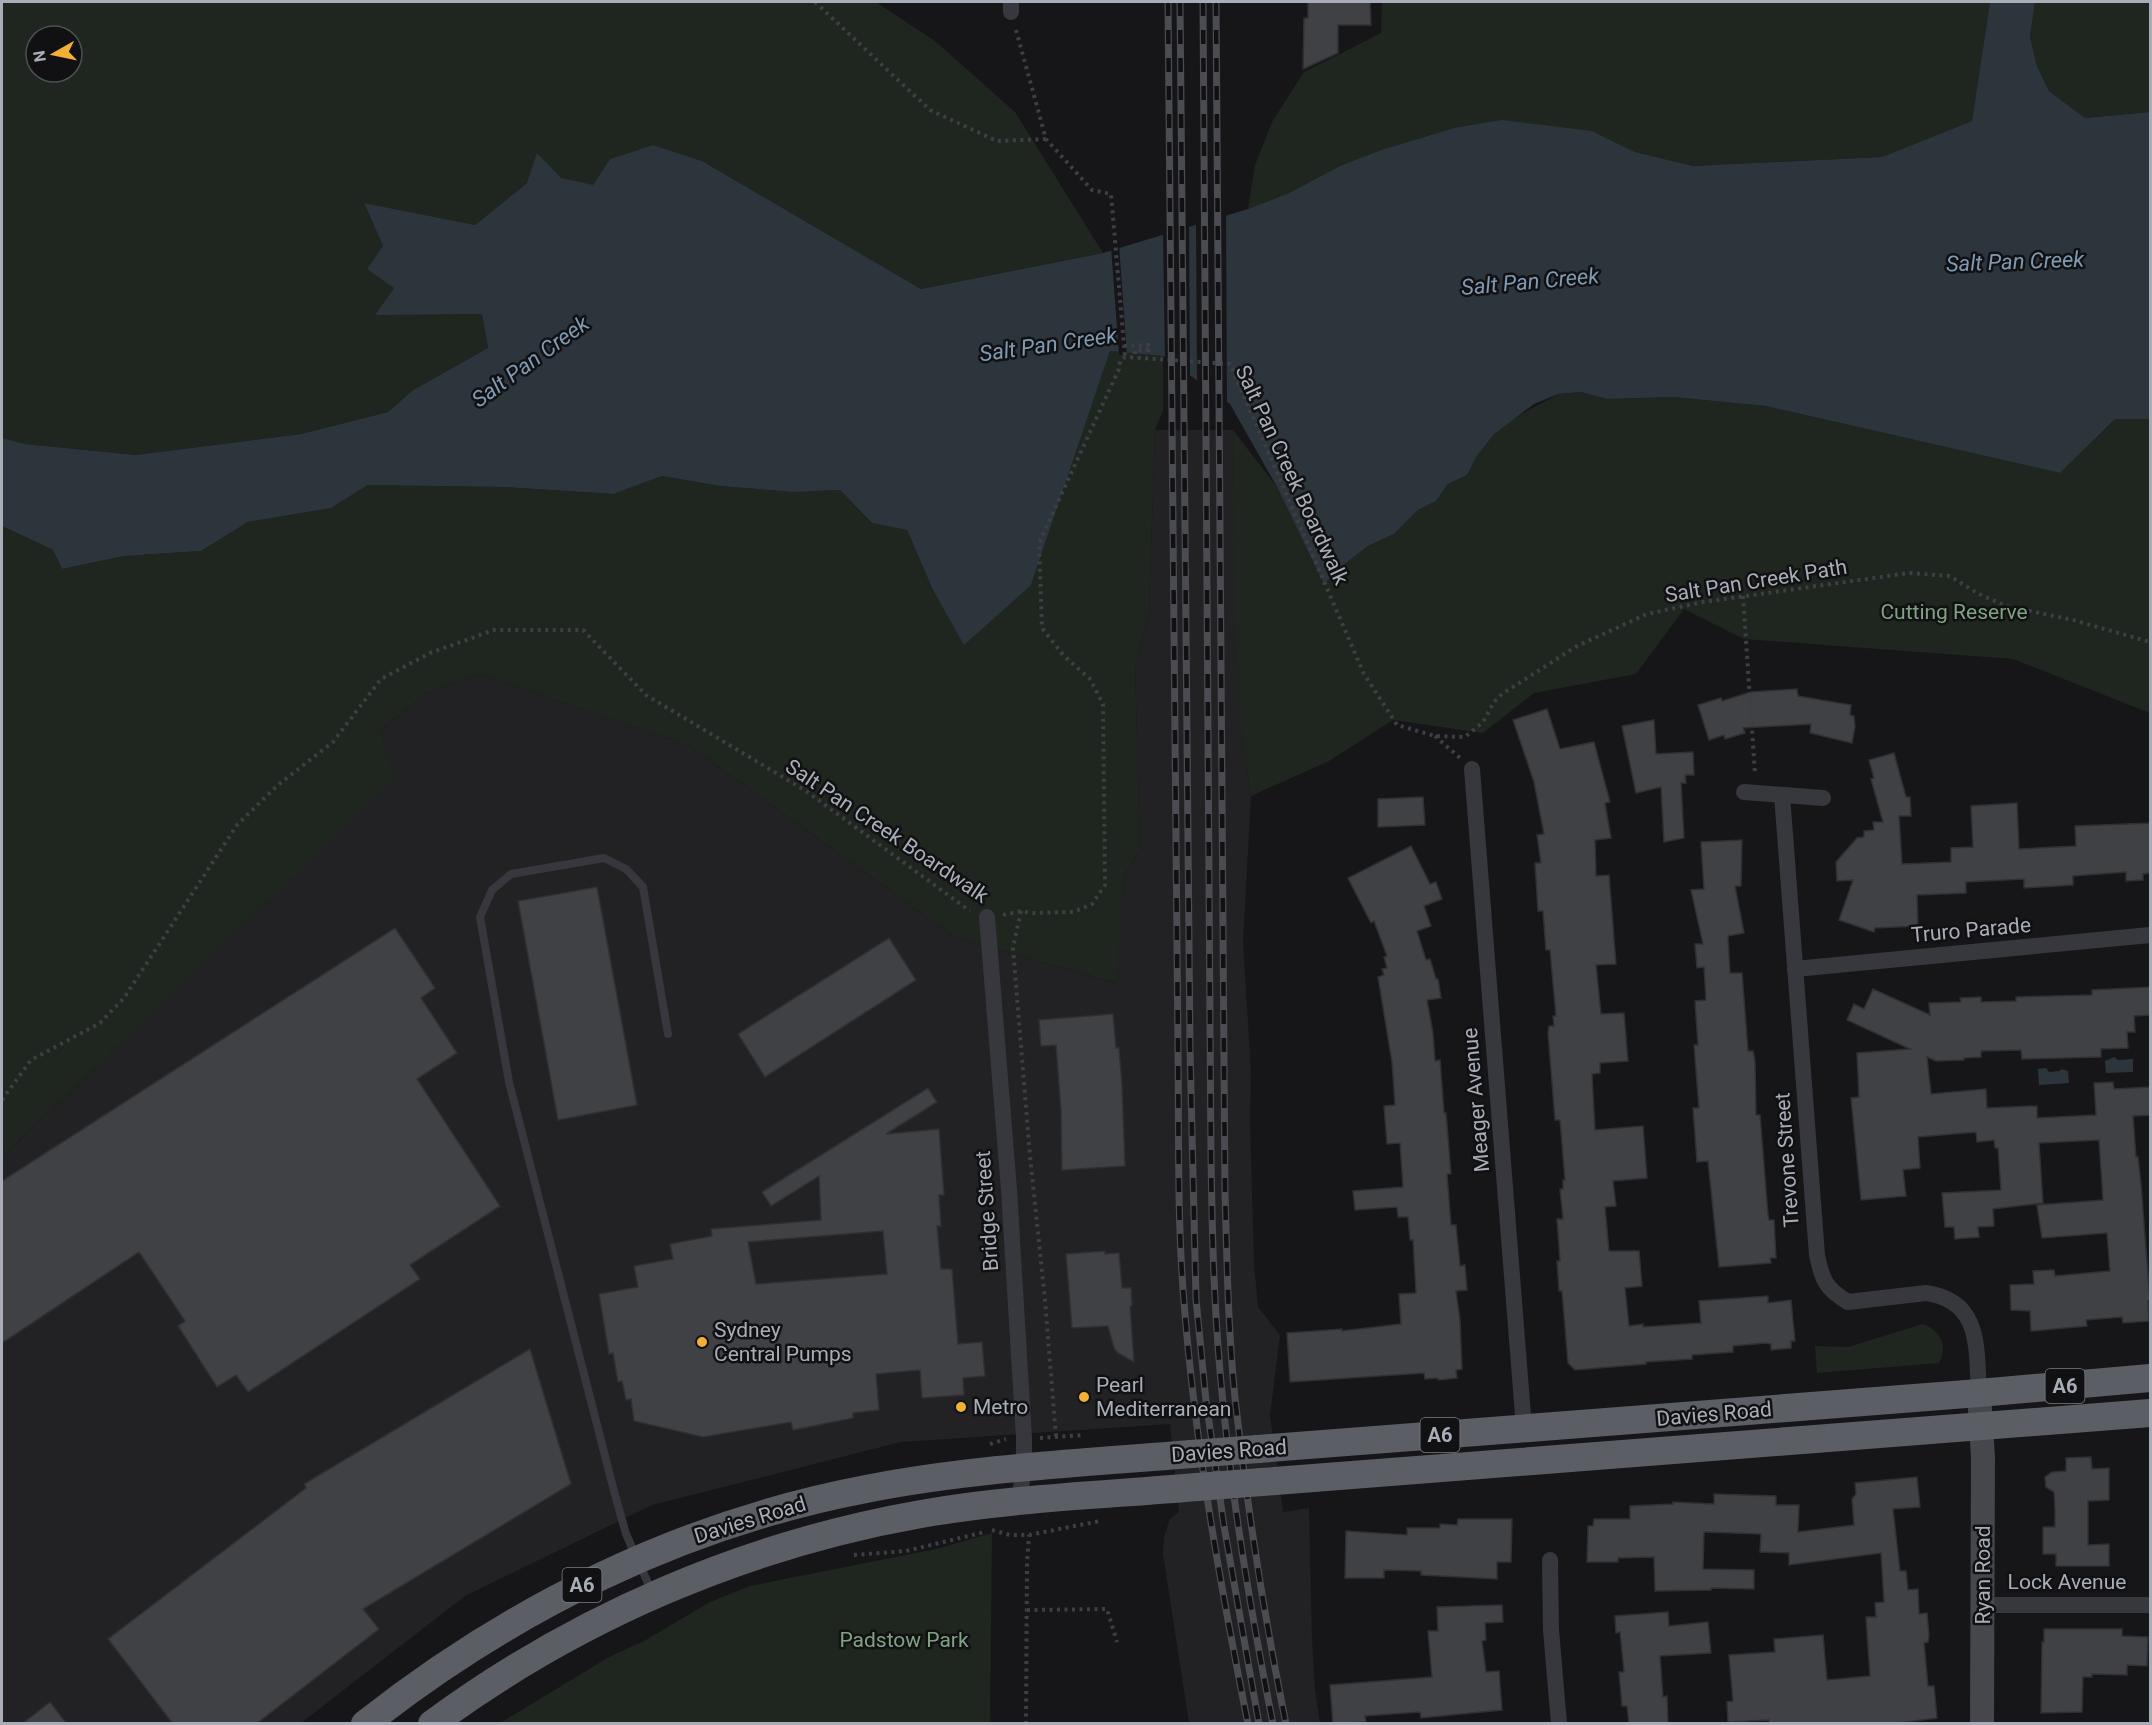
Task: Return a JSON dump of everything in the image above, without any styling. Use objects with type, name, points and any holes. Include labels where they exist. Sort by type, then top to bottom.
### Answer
[{"type":"highway","name":"Davies Road","points":[[365,1724],[430,1676],[508,1625],[551,1600],[638,1559],[692,1536],[790,1506],[902,1482],[1024,1467],[2151,1378]]},
{"type":"highway","name":"Davies Road","points":[[432,1724],[484,1687],[559,1642],[653,1595],[743,1560],[843,1530],[931,1512],[1197,1487],[2151,1413]]},
{"type":"highway","points":[[1524,1428],[1572,1459]]},
{"type":"main road","name":"Ryan Road","points":[[1979,1393],[1983,1458],[1982,1724]]},
{"type":"street","name":"Meager Avenue","points":[[1472,769],[1524,1428]]},
{"type":"street","points":[[1750,793],[1823,798]]},
{"type":"street","name":"Trevone Street","points":[[1782,795],[1817,1255],[1824,1281],[1830,1289],[1848,1302],[1926,1293],[1939,1295],[1956,1302],[1966,1313],[1972,1330],[1977,1355],[1979,1393]]},
{"type":"street","name":"Bridge Street","points":[[987,917],[1009,1190],[1024,1467],[1019,1502]]},
{"type":"street","name":"Truro Parade","points":[[1795,969],[2151,935]]},
{"type":"street","points":[[1550,1560],[1551,1630],[1558,1724]]},
{"type":"street","name":"Lock Avenue","points":[[1983,1605],[2151,1605]]},
{"type":"lane","points":[[653,1595],[627,1534],[614,1491],[509,1082],[480,917],[492,890],[511,874],[604,858],[626,869],[643,887],[668,1034]]},
{"type":"path","points":[[815,2],[930,110],[996,141],[1046,139]]},
{"type":"path","points":[[1011,7],[1046,139],[1092,190],[1111,194],[1125,357]]},
{"type":"path","points":[[1124,346],[1149,345],[1149,350],[1135,350],[1135,357]]},
{"type":"path","name":"Salt Pan Creek Boardwalk","points":[[2,1100],[31,1060],[100,1023],[124,998],[237,825],[278,784],[333,742],[381,679],[430,653],[495,630],[583,630],[646,695],[806,791],[969,910],[987,917],[1021,911],[1031,913],[1073,912],[1092,904],[1105,885],[1103,704],[1090,679],[1063,655],[1042,628],[1039,543],[1119,369],[1120,361],[1125,357],[1230,364],[1364,674],[1397,725]]},
{"type":"path","name":"Salt Pan Creek Path","points":[[1397,725],[1435,736],[1465,737],[1483,722],[1494,702],[1502,694],[1577,646],[1647,614],[1703,602],[1909,573],[1950,576],[1977,593],[2006,606],[2073,620],[2151,642]]},
{"type":"path","points":[[1743,596],[1750,793]]},
{"type":"path","points":[[1435,736],[1472,769]]},
{"type":"path","points":[[1021,911],[1013,948],[1056,1437]]},
{"type":"path","points":[[845,1555],[906,1551],[993,1530],[1010,1535],[1029,1535],[1026,1724]]},
{"type":"path","points":[[1027,1610],[1107,1609],[1117,1642]]},
{"type":"shaded area","points":[[1155,430],[1233,430],[1237,663],[1251,796],[1243,942],[1251,1072],[1254,1264],[1258,1307],[1280,1335],[1270,1415],[1283,1512],[1309,1508],[1312,1640],[1315,1690],[1320,1723],[1189,1723],[1163,1554],[1164,1537],[1170,1519],[1179,1512],[1170,1424],[901,1442],[652,1505],[465,1596],[301,1723],[2,1724],[2,1157],[394,780],[380,731],[427,692],[480,674],[690,746],[955,937],[1115,983],[1124,874],[1140,850],[1135,666],[1149,612]]},
{"type":"green space","points":[[2,2],[876,2],[935,41],[1015,112],[1103,253],[921,289],[702,161],[653,145],[610,159],[593,186],[561,178],[527,183],[475,225],[364,203],[383,246],[394,288],[376,314],[482,314],[488,348],[413,390],[388,412],[301,434],[136,455],[25,444],[2,438]]},
{"type":"green space","points":[[1382,2],[1990,2],[1972,121],[1882,157],[1693,166],[1635,152],[1592,131],[1454,128],[1381,150],[1342,165],[1289,193],[1248,209],[1255,165],[1272,122],[1304,72],[1381,33]]},
{"type":"green space","points":[[2035,2],[2150,2],[2150,112],[2085,118],[2049,91],[2037,66],[2030,37]]},
{"type":"green space","points":[[1110,351],[1163,356],[1163,411],[1155,430],[1149,612],[1135,666],[1140,850],[1124,874],[1116,983],[955,937],[690,746],[480,674],[427,692],[380,731],[395,780],[2,1157],[2,526],[53,550],[62,569],[124,556],[201,551],[248,522],[331,508],[368,485],[503,487],[612,494],[662,476],[720,486],[793,492],[840,490],[872,523],[907,530],[932,588],[1031,585]]},
{"type":"green space","name":"Cutting Reserve","points":[[1581,392],[1607,399],[1673,397],[1766,406],[2060,473],[2115,419],[2150,419],[2150,713],[2013,659],[1744,639],[1684,609],[1636,674],[1534,693],[1483,733],[1393,720],[1329,761],[1251,796],[1244,751],[1237,659],[1233,430],[1277,487],[1324,584],[1368,546],[1394,534],[1418,510],[1436,501],[1448,484],[1467,475],[1493,434],[1513,419],[1558,394]]},
{"type":"green space","points":[[1923,1324],[1934,1330],[1941,1339],[1943,1350],[1939,1363],[1817,1373],[1815,1346],[1848,1347]]},
{"type":"green space","name":"Padstow Park","points":[[992,1533],[990,1723],[500,1723],[609,1657],[644,1641],[710,1602],[750,1586],[936,1549]]},
{"type":"water","name":"Salt Pan Creek","points":[[1990,2],[2035,2],[2030,37],[2037,66],[2049,91],[2085,118],[2150,112],[2150,419],[2115,419],[2060,473],[1766,406],[1673,397],[1607,399],[1581,392],[1558,394],[1534,404],[1494,434],[1477,456],[1467,475],[1448,484],[1436,501],[1418,510],[1394,534],[1368,546],[1324,584],[1277,487],[1230,404],[1163,356],[1110,351],[1031,585],[964,645],[932,588],[907,530],[872,523],[840,490],[793,492],[720,486],[662,476],[613,494],[503,487],[368,485],[331,508],[248,522],[201,551],[124,556],[62,569],[53,550],[2,526],[2,438],[25,444],[136,455],[301,434],[388,412],[413,390],[488,348],[482,314],[375,315],[394,288],[367,269],[383,246],[364,203],[475,225],[527,183],[537,153],[561,178],[593,185],[610,159],[653,145],[702,161],[921,289],[1103,253],[1248,209],[1289,193],[1342,165],[1381,150],[1454,128],[1502,120],[1592,131],[1635,152],[1693,166],[1882,157],[1972,121]]},
{"type":"water","points":[[2114,1057],[2118,1060],[2133,1059],[2133,1072],[2106,1073],[2105,1061]]},
{"type":"water","points":[[2046,1068],[2049,1072],[2061,1069],[2068,1071],[2069,1083],[2039,1085],[2038,1069]]},
{"type":"pier","points":[[1226,212],[1227,405],[1197,384],[1196,221]]},
{"type":"pier","points":[[1189,224],[1190,379],[1165,361],[1163,231]]},
{"type":"pier","points":[[1119,245],[1127,355],[1119,355],[1111,247]]},
{"type":"building","points":[[1308,2],[1370,2],[1371,25],[1338,25],[1338,53],[1303,69],[1304,18],[1308,18]]},
{"type":"building","points":[[1797,689],[1798,696],[1851,705],[1850,715],[1854,716],[1855,727],[1852,743],[1810,733],[1811,724],[1743,728],[1745,733],[1725,739],[1724,735],[1709,740],[1698,705],[1721,698],[1722,701],[1751,692]]},
{"type":"building","points":[[1547,709],[1560,749],[1594,742],[1610,802],[1605,803],[1611,838],[1595,840],[1596,876],[1609,875],[1616,964],[1596,965],[1601,1014],[1624,1013],[1628,1061],[1600,1063],[1600,1073],[1592,1074],[1595,1130],[1643,1126],[1647,1178],[1613,1181],[1616,1206],[1605,1207],[1609,1251],[1639,1251],[1642,1286],[1625,1288],[1629,1326],[1701,1323],[1699,1301],[1768,1296],[1768,1303],[1791,1300],[1795,1341],[1791,1341],[1791,1348],[1771,1350],[1771,1344],[1766,1343],[1733,1346],[1733,1352],[1692,1355],[1692,1359],[1575,1370],[1568,1363],[1557,1261],[1560,1261],[1557,1219],[1563,1219],[1560,1189],[1563,1189],[1563,1180],[1565,1180],[1560,1120],[1555,1120],[1548,1033],[1549,1026],[1554,1026],[1553,1016],[1556,1016],[1550,950],[1546,950],[1543,911],[1538,911],[1535,863],[1541,863],[1537,835],[1544,834],[1534,782],[1513,720]]},
{"type":"building","points":[[1654,720],[1656,754],[1693,752],[1694,775],[1685,775],[1686,783],[1681,783],[1684,838],[1664,842],[1661,787],[1636,793],[1622,726]]},
{"type":"building","points":[[1894,753],[1906,797],[1910,797],[1911,816],[1899,816],[1902,864],[1951,862],[1951,848],[1973,847],[1971,806],[2017,803],[2019,849],[2076,846],[2075,826],[2151,823],[2151,873],[2143,874],[2143,880],[2126,881],[2126,872],[2073,876],[2073,885],[2024,888],[2024,879],[1966,882],[1966,893],[1917,895],[1918,926],[1875,928],[1874,932],[1839,920],[1853,880],[1837,881],[1836,862],[1857,838],[1864,837],[1864,831],[1874,830],[1873,822],[1883,822],[1871,779],[1874,778],[1869,760]]},
{"type":"building","points":[[1423,797],[1425,825],[1378,827],[1378,799]]},
{"type":"building","points":[[1742,840],[1741,886],[1735,886],[1744,933],[1728,936],[1730,973],[1742,973],[1748,1051],[1753,1051],[1755,1061],[1756,1115],[1760,1115],[1768,1215],[1769,1220],[1774,1220],[1776,1258],[1770,1258],[1771,1263],[1719,1267],[1708,1161],[1697,1162],[1693,1108],[1699,1108],[1694,1045],[1698,1045],[1695,1001],[1706,1000],[1704,967],[1697,968],[1695,944],[1703,944],[1691,890],[1704,889],[1701,842]]},
{"type":"building","points":[[1411,846],[1430,884],[1436,882],[1442,899],[1424,906],[1431,926],[1417,931],[1426,960],[1430,959],[1436,979],[1438,979],[1441,998],[1427,1000],[1435,1061],[1440,1060],[1444,1113],[1446,1113],[1451,1174],[1447,1174],[1451,1225],[1456,1225],[1460,1266],[1465,1265],[1467,1290],[1456,1291],[1462,1369],[1456,1370],[1457,1378],[1438,1380],[1438,1378],[1425,1379],[1424,1373],[1290,1382],[1287,1333],[1342,1329],[1342,1331],[1401,1324],[1399,1294],[1416,1293],[1413,1240],[1410,1240],[1408,1217],[1398,1217],[1397,1207],[1355,1210],[1353,1191],[1403,1187],[1400,1143],[1387,1144],[1384,1106],[1395,1105],[1392,1062],[1378,977],[1384,975],[1382,969],[1387,968],[1384,957],[1387,956],[1374,921],[1371,923],[1348,878]]},
{"type":"building","points":[[597,887],[637,1105],[558,1120],[518,901]]},
{"type":"building","points":[[395,928],[435,988],[421,998],[457,1053],[417,1079],[500,1206],[410,1265],[420,1279],[248,1392],[236,1375],[217,1387],[178,1326],[185,1321],[139,1252],[2,1343],[2,1181]]},
{"type":"building","points":[[889,938],[916,980],[765,1077],[738,1034]]},
{"type":"building","points":[[2151,987],[2151,1015],[2134,1016],[2135,1032],[2127,1032],[2128,1048],[2101,1049],[2101,1057],[2022,1059],[2021,1050],[1981,1051],[1981,1057],[1964,1058],[1964,1060],[1936,1061],[1927,1057],[1931,1094],[1986,1089],[1987,1108],[2037,1106],[2037,1118],[2096,1115],[2094,1083],[2113,1082],[2114,1089],[2151,1087],[2151,1115],[2133,1116],[2136,1157],[2138,1157],[2141,1184],[2150,1301],[2148,1301],[2149,1321],[2123,1323],[2122,1317],[2086,1320],[2087,1326],[2031,1331],[2030,1311],[2011,1310],[2010,1285],[2034,1284],[2033,1271],[2054,1270],[2055,1276],[2110,1271],[2107,1233],[2042,1238],[2037,1205],[2103,1200],[2099,1140],[2039,1143],[2043,1203],[1993,1209],[1994,1226],[1978,1227],[1979,1237],[1955,1239],[1954,1227],[1945,1227],[1942,1193],[2001,1190],[1998,1148],[1995,1148],[1994,1140],[1977,1142],[1976,1132],[1918,1137],[1920,1168],[1903,1170],[1906,1196],[1861,1200],[1851,1098],[1859,1097],[1857,1053],[1910,1049],[1847,1020],[1854,1004],[1864,1009],[1873,989],[1930,1015],[1929,1003],[1961,1002],[1960,998],[1981,997],[1981,1002],[2016,1001],[2016,997],[2092,995],[2092,990]]},
{"type":"building","points":[[1113,1014],[1122,1085],[1125,1166],[1062,1170],[1061,1111],[1056,1045],[1041,1046],[1039,1020]]},
{"type":"building","points":[[928,1088],[937,1102],[886,1134],[939,1129],[944,1195],[939,1195],[941,1226],[937,1226],[941,1269],[952,1269],[958,1344],[982,1342],[985,1376],[963,1378],[964,1395],[922,1398],[920,1370],[876,1374],[879,1410],[853,1413],[853,1418],[793,1430],[791,1422],[703,1437],[634,1421],[631,1399],[626,1400],[622,1381],[618,1382],[613,1353],[609,1354],[599,1294],[638,1287],[634,1266],[673,1259],[670,1244],[712,1236],[711,1229],[821,1220],[819,1176],[771,1206],[762,1192]],"holes":[[[883,1231],[887,1274],[756,1284],[748,1242]]]},
{"type":"building","points":[[1105,1251],[1105,1254],[1119,1253],[1122,1288],[1131,1288],[1134,1362],[1118,1353],[1114,1348],[1108,1326],[1072,1328],[1066,1254]]},
{"type":"building","points":[[530,1349],[571,1484],[363,1609],[379,1629],[256,1724],[173,1724],[108,1639],[306,1488],[304,1484]]},
{"type":"building","points":[[2091,1457],[2092,1469],[2109,1468],[2109,1500],[2088,1501],[2088,1545],[2109,1544],[2109,1566],[2056,1566],[2056,1554],[2043,1554],[2043,1527],[2055,1527],[2054,1492],[2046,1487],[2045,1477],[2052,1472],[2066,1471],[2066,1458]]},
{"type":"building","points":[[1917,1477],[1920,1507],[1893,1509],[1900,1571],[1906,1571],[1908,1590],[1918,1589],[1919,1614],[1927,1613],[1929,1635],[1928,1642],[1924,1643],[1928,1686],[1934,1686],[1937,1718],[1891,1724],[1769,1724],[1769,1720],[1728,1722],[1727,1702],[1733,1701],[1729,1655],[1775,1652],[1774,1639],[1823,1635],[1827,1680],[1870,1676],[1866,1617],[1876,1617],[1875,1603],[1884,1602],[1881,1553],[1789,1565],[1789,1553],[1760,1552],[1761,1534],[1704,1532],[1703,1569],[1754,1570],[1754,1589],[1711,1588],[1711,1590],[1655,1591],[1654,1557],[1618,1558],[1618,1562],[1587,1562],[1588,1526],[1593,1526],[1594,1519],[1630,1519],[1630,1506],[1673,1504],[1673,1502],[1714,1504],[1714,1494],[1776,1496],[1776,1505],[1799,1505],[1798,1532],[1854,1525],[1852,1499],[1856,1494],[1855,1483]]},
{"type":"building","points":[[1458,1519],[1512,1519],[1511,1562],[1497,1562],[1497,1579],[1421,1575],[1421,1571],[1384,1570],[1384,1578],[1345,1578],[1346,1531],[1407,1535],[1407,1528],[1440,1528],[1440,1524],[1457,1525]]},
{"type":"building","points":[[1502,1605],[1503,1622],[1485,1623],[1486,1640],[1482,1641],[1486,1672],[1499,1671],[1502,1710],[1421,1718],[1420,1712],[1365,1716],[1366,1722],[1333,1724],[1330,1685],[1432,1677],[1428,1631],[1438,1631],[1437,1607]]},
{"type":"building","points":[[1668,1612],[1669,1626],[1708,1622],[1711,1653],[1660,1656],[1663,1697],[1667,1696],[1668,1724],[1629,1724],[1627,1706],[1622,1706],[1619,1672],[1624,1672],[1620,1632],[1616,1633],[1615,1616]]},
{"type":"building","points":[[2044,1629],[2122,1629],[2122,1636],[2148,1637],[2147,1666],[2127,1665],[2127,1675],[2092,1674],[2092,1677],[2083,1677],[2082,1712],[2041,1713]]},
{"type":"building","points":[[50,1702],[67,1724],[22,1724]]},
{"type":"railway","points":[[1168,2],[1180,1239],[1189,1355],[1202,1461],[1218,1566],[1248,1724]]},
{"type":"railway","points":[[1180,2],[1190,1048],[1196,1299],[1206,1401],[1224,1526],[1259,1724]]},
{"type":"railway","points":[[1203,2],[1213,1263],[1218,1351],[1229,1458],[1244,1565],[1273,1724]]},
{"type":"railway","points":[[1216,2],[1225,1193],[1228,1296],[1235,1398],[1245,1480],[1263,1602],[1286,1724]]},
{"type":"place","name":"Sydney Central Pumps","points":[[702,1342]]},
{"type":"place","name":"Pearl Mediterranean","points":[[1084,1397]]},
{"type":"place","name":"Metro","points":[[961,1407]]}]
